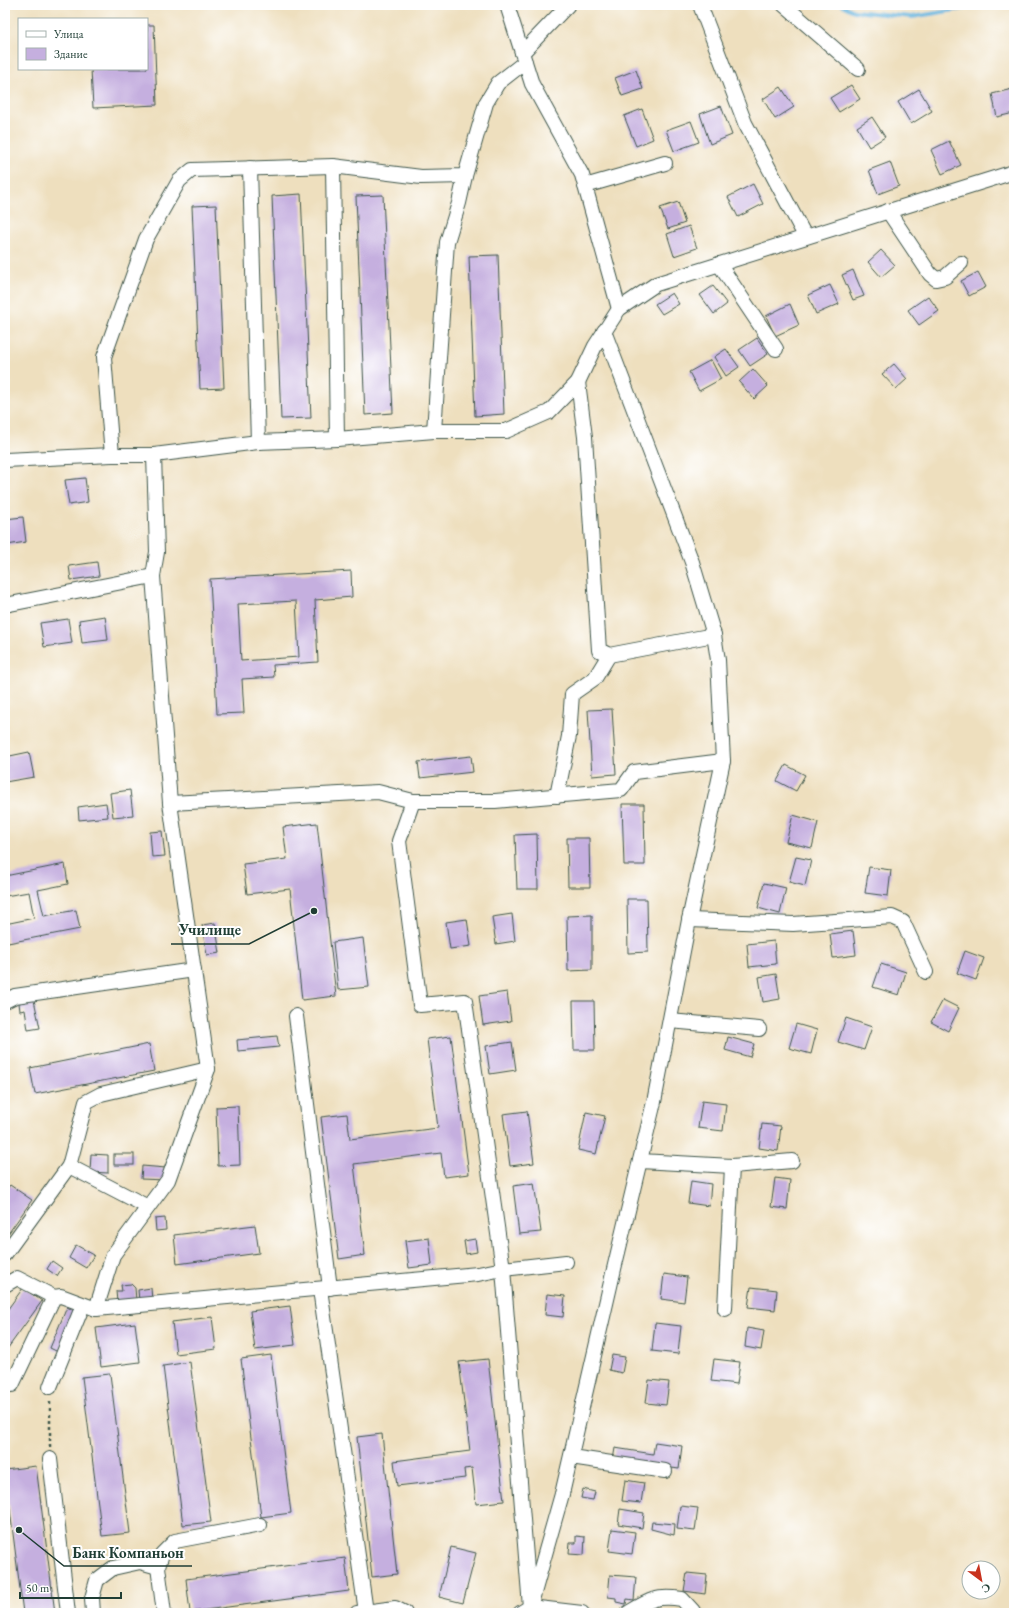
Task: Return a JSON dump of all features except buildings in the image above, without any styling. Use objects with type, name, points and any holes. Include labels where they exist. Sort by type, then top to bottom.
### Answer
[{"type":"street","points":[[507,5],[532,84],[582,175],[619,309]]},
{"type":"street","points":[[434,431],[447,242],[486,103],[498,83],[523,58],[568,5]]},
{"type":"street","points":[[700,5],[745,123],[805,236]]},
{"type":"street","points":[[784,5],[858,69]]},
{"type":"street","points":[[585,186],[665,163]]},
{"type":"street","points":[[112,455],[104,357],[146,239],[178,181],[192,170],[333,166],[421,177],[465,176]]},
{"type":"street","points":[[333,166],[337,439]]},
{"type":"street","points":[[250,168],[258,442]]},
{"type":"street","points":[[5,460],[112,455],[154,455],[258,442],[337,439],[434,431],[506,431],[549,412],[578,382],[595,346],[619,309],[656,284],[805,236],[1014,172]]},
{"type":"street","points":[[888,211],[930,274],[936,279],[944,277],[961,263]]},
{"type":"street","points":[[719,264],[776,349]]},
{"type":"street","points":[[525,1610],[562,1494],[654,1102],[689,920],[723,761],[718,660],[714,634],[692,562],[604,331]]},
{"type":"street","points":[[578,382],[585,437],[599,650],[609,655],[714,634]]},
{"type":"street","points":[[50,1387],[89,1307],[112,1255],[168,1180],[208,1069],[170,803],[153,576],[157,552],[154,455]]},
{"type":"street","points":[[5,605],[153,576]]},
{"type":"street","points":[[557,796],[569,736],[572,694],[596,678],[609,655]]},
{"type":"street","points":[[170,803],[378,792],[413,801],[495,801],[621,790],[634,772],[723,761]]},
{"type":"street","points":[[413,801],[399,841],[420,1005],[465,1001],[503,1269],[525,1610]]},
{"type":"street","points":[[689,920],[793,924],[892,917],[903,922],[926,972]]},
{"type":"street","points":[[5,1002],[15,996],[194,970]]},
{"type":"street","points":[[296,1016],[361,1612],[395,1608],[405,1613]]},
{"type":"street","points":[[670,1021],[760,1029]]},
{"type":"street","points":[[5,1254],[69,1166],[86,1102],[101,1094],[208,1069]]},
{"type":"street","points":[[640,1161],[732,1166],[792,1161]]},
{"type":"street","points":[[69,1166],[148,1207]]},
{"type":"street","points":[[725,1309],[732,1166]]},
{"type":"street","points":[[5,1285],[16,1278],[54,1297],[61,1296],[89,1307],[325,1289],[478,1274],[503,1269],[566,1262]]},
{"type":"street","points":[[12,1385],[54,1297]]},
{"type":"street","points":[[571,1457],[665,1471]]},
{"type":"street","points":[[50,1459],[68,1613]]},
{"type":"street","points":[[164,1613],[158,1567],[162,1554],[175,1541],[260,1525]]},
{"type":"street","points":[[93,1613],[92,1598],[97,1580],[113,1568],[140,1562],[158,1567]]},
{"type":"street","points":[[628,1613],[646,1601],[665,1596],[682,1599],[693,1611]]},
{"type":"street","points":[[525,1610],[582,1613]]},
{"type":"path","points":[[50,1387],[50,1459]]},
{"type":"waterway","points":[[842,5],[854,11],[912,17],[985,5]]},
{"type":"place","name":"Училище","points":[[314,911]]},
{"type":"place","name":"Банк Компаньон","points":[[19,1530]]}]
